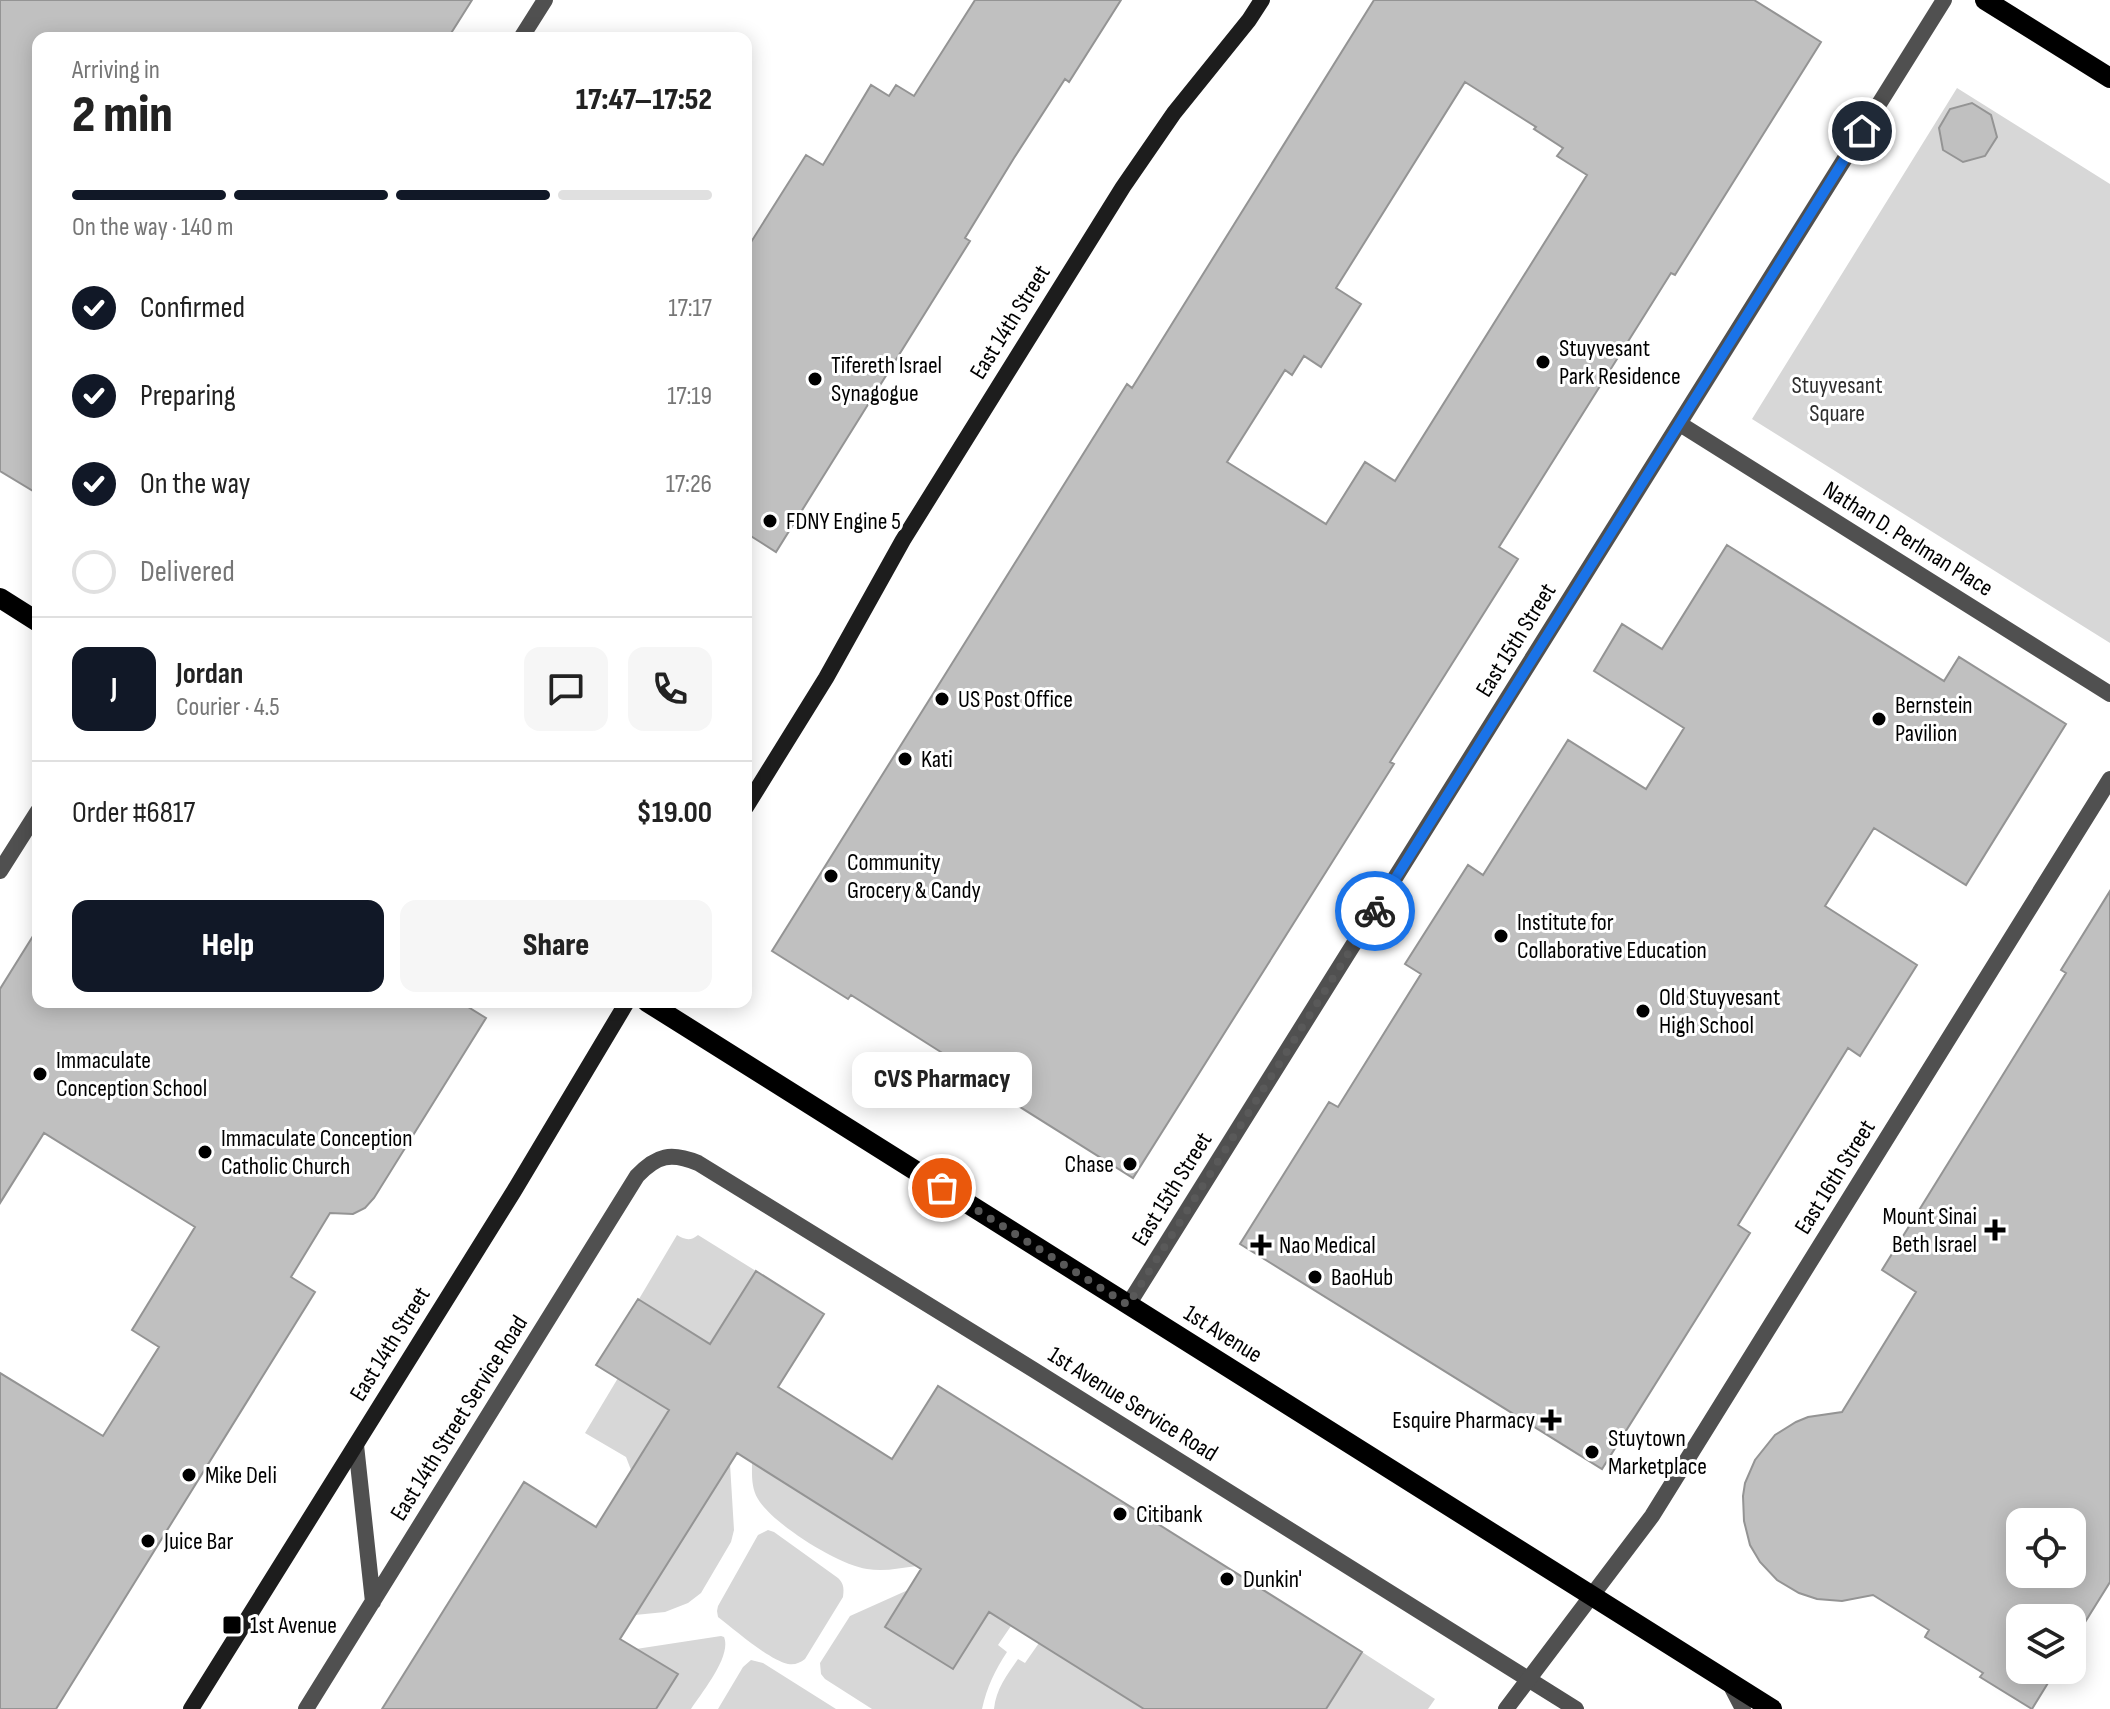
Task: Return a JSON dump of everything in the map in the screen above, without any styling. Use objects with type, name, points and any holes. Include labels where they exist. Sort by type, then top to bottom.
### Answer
[{"type":"main road","name":"East 14th Street","points":[[752,797],[826,678],[903,540],[1123,187],[1174,113],[1262,0]]},
{"type":"main road","points":[[1985,0],[2110,78]]},
{"type":"main road","points":[[0,598],[32,618]]},
{"type":"main road","name":"East 14th Street","points":[[191,1709],[514,1191],[623,1008]]},
{"type":"main road","name":"1st Avenue","points":[[657,1008],[1772,1709]]},
{"type":"street","points":[[525,32],[545,0]]},
{"type":"street","name":"East 15th Street","points":[[1128,1305],[1944,0]]},
{"type":"street","name":"Nathan D. Perlman Place","points":[[1680,424],[2110,694]]},
{"type":"street","name":"East 16th Street","points":[[1506,1709],[1652,1516],[2110,779]]},
{"type":"street","points":[[0,871],[32,820]]},
{"type":"street","name":"1st Avenue Service Road","points":[[659,1158],[674,1155],[698,1163],[1576,1709]]},
{"type":"street","name":"East 14th Street Service Road","points":[[306,1709],[627,1193],[648,1165],[659,1158]]},
{"type":"street","points":[[356,1445],[373,1602]]},
{"type":"street","points":[[1729,1682],[1743,1709]]},
{"type":"green space","name":"Stuyvesant Square","points":[[1957,88],[2110,184],[2110,643],[1752,419]]},
{"type":"green space","points":[[677,1235],[688,1239],[698,1235],[756,1271],[710,1344],[639,1299]]},
{"type":"green space","points":[[618,1378],[669,1410],[631,1470],[626,1457],[585,1433]]},
{"type":"green space","points":[[752,1462],[917,1566],[867,1569],[840,1560],[807,1542],[777,1520],[758,1499],[753,1486]]},
{"type":"green space","points":[[730,1464],[734,1530],[731,1542],[701,1593],[688,1603],[665,1612],[635,1615]]},
{"type":"green space","points":[[768,1530],[838,1578],[843,1586],[843,1597],[805,1659],[795,1664],[771,1657],[718,1617],[718,1606],[758,1535]]},
{"type":"green space","points":[[908,1590],[885,1627],[989,1611],[1011,1626],[998,1645],[1007,1652],[992,1679],[982,1709],[872,1709],[821,1674],[820,1663],[850,1616]]},
{"type":"green space","points":[[721,1636],[725,1645],[720,1664],[691,1709],[656,1709],[677,1674],[636,1649]]},
{"type":"green space","points":[[1039,1643],[1144,1709],[994,1709],[1000,1689],[1018,1659],[1025,1663]]},
{"type":"green space","points":[[1362,1652],[1435,1699],[1428,1709],[1326,1709]]},
{"type":"green space","points":[[751,1660],[763,1663],[836,1709],[718,1709],[743,1667]]},
{"type":"building","points":[[0,0],[472,0],[452,32],[32,32],[32,490],[0,471]]},
{"type":"building","points":[[975,0],[1121,0],[1069,82],[1065,79],[1014,158],[965,238],[970,241],[776,552],[752,537],[752,240],[806,155],[823,165],[871,85],[889,96],[896,85],[914,96]]},
{"type":"building","points":[[1374,0],[1754,0],[1821,42],[1499,547],[1518,559],[1390,762],[1394,764],[1133,1178],[953,1065],[955,1061],[851,995],[848,999],[772,951],[1127,384],[1132,388]],"holes":[[[1465,82],[1536,127],[1534,129],[1563,148],[1557,156],[1587,175],[1395,481],[1365,462],[1326,524],[1227,462],[1285,370],[1292,375],[1304,356],[1321,367],[1361,304],[1336,288]]]},
{"type":"building","points":[[1972,103],[1991,115],[1997,137],[1985,156],[1963,162],[1943,150],[1939,128],[1950,109]]},
{"type":"building","points":[[1727,545],[1944,681],[1959,657],[2066,724],[1966,885],[1874,828],[1825,906],[1917,965],[1860,1056],[1848,1048],[1738,1225],[1750,1233],[1602,1469],[1240,1244],[1329,1102],[1338,1107],[1421,974],[1405,964],[1468,865],[1483,875],[1568,740],[1646,789],[1684,728],[1594,671],[1622,624],[1662,649]]},
{"type":"building","points":[[2110,891],[2110,1582],[2086,1621],[2086,1604],[2006,1604],[2006,1684],[2047,1684],[2032,1709],[1980,1677],[1983,1673],[1925,1637],[1929,1630],[1873,1595],[1842,1601],[1817,1599],[1777,1580],[1760,1562],[1750,1545],[1744,1521],[1743,1496],[1755,1460],[1775,1435],[1808,1417],[1842,1412],[1916,1292],[1882,1270],[2066,973],[2061,970]]},
{"type":"building","points":[[32,938],[32,1008],[470,1008],[486,1018],[374,1198],[365,1208],[353,1214],[330,1213],[291,1277],[315,1292],[56,1709],[0,1709],[0,1373],[103,1436],[159,1347],[132,1330],[195,1227],[44,1133],[0,1203],[0,989]]},
{"type":"building","points":[[756,1271],[824,1314],[778,1387],[892,1459],[938,1386],[1362,1652],[1326,1709],[1144,1709],[989,1612],[953,1669],[885,1627],[921,1569],[737,1453],[620,1639],[678,1674],[656,1709],[382,1709],[524,1482],[596,1527],[669,1410],[596,1365],[638,1299],[710,1344]]},
{"type":"way so far","points":[[942,1188],[1128,1305],[1375,911]]},
{"type":"place","name":"Stuyvesant Park Residence","points":[[1543,362]]},
{"type":"place","name":"Tifereth Israel Synagogue","points":[[815,379]]},
{"type":"place","name":"FDNY Engine 5","points":[[770,521]]},
{"type":"place","name":"US Post Office","points":[[942,699]]},
{"type":"place","name":"Bernstein Pavilion","points":[[1879,719]]},
{"type":"place","name":"Kati","points":[[905,759]]},
{"type":"place","name":"Community Grocery & Candy","points":[[831,876]]},
{"type":"place","name":"Institute for Collaborative Education","points":[[1501,936]]},
{"type":"place","name":"Old Stuyvesant High School","points":[[1643,1011]]},
{"type":"place","name":"Immaculate Conception School","points":[[40,1074]]},
{"type":"place","name":"Immaculate Conception Catholic Church","points":[[205,1152]]},
{"type":"place","name":"Chase","points":[[1130,1164]]},
{"type":"place","name":"CVS Pharmacy","points":[[942,1188]]},
{"type":"place","name":"Mount Sinai Beth Israel","points":[[1995,1230]]},
{"type":"place","name":"Nao Medical","points":[[1261,1245]]},
{"type":"place","name":"BaoHub","points":[[1315,1277]]},
{"type":"place","name":"Esquire Pharmacy","points":[[1551,1420]]},
{"type":"place","name":"Stuytown Marketplace","points":[[1592,1452]]},
{"type":"place","name":"Mike Deli","points":[[189,1475]]},
{"type":"place","name":"Citibank","points":[[1120,1514]]},
{"type":"place","name":"Juice Bar","points":[[148,1541]]},
{"type":"place","name":"Dunkin'","points":[[1227,1579]]},
{"type":"place","name":"1st Avenue","points":[[232,1625]]},
{"type":"route","points":[[1375,911],[1862,131]]}]
